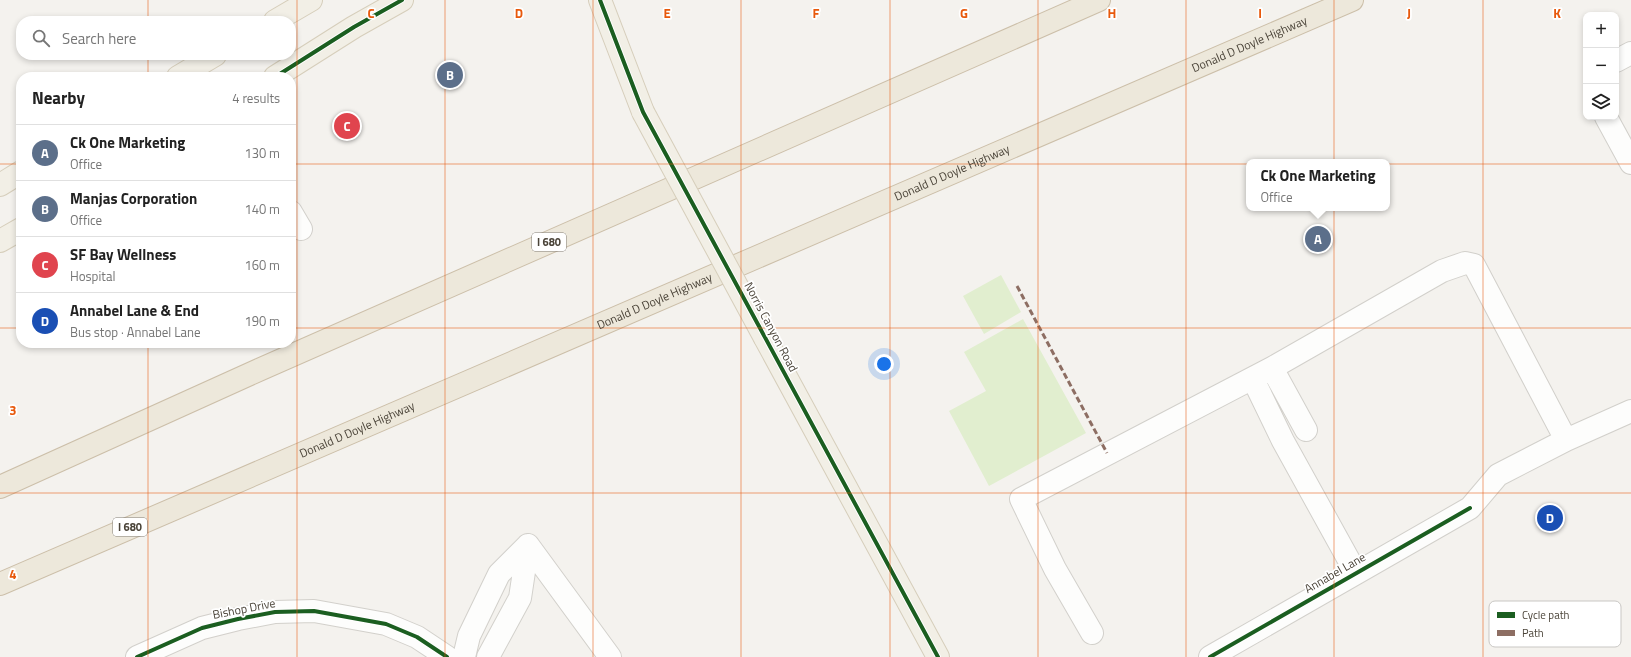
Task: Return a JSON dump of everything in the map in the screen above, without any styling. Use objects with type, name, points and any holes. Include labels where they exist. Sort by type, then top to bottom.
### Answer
[{"type":"highway","name":"I 680","points":[[0,487],[262,369],[1099,0]]},
{"type":"highway","name":"Donald D Doyle Highway","points":[[0,584],[1352,0]]},
{"type":"main road","points":[[284,16],[311,0]]},
{"type":"main road","points":[[283,72],[354,27],[402,0]]},
{"type":"main road","name":"Norris Canyon Road","points":[[600,0],[643,112],[938,657]]},
{"type":"main road","points":[[186,72],[207,60]]},
{"type":"main road","points":[[0,185],[16,175]]},
{"type":"main road","points":[[0,241],[16,232]]},
{"type":"street","points":[[1619,60],[1631,54]]},
{"type":"street","points":[[1608,120],[1631,163]]},
{"type":"street","points":[[1092,633],[1055,568],[1021,499],[1253,379],[1442,271],[1465,263],[1474,265],[1566,440]]},
{"type":"street","points":[[1272,368],[1306,430]]},
{"type":"street","points":[[1253,379],[1283,441],[1356,573]]},
{"type":"street","name":"Annabel Lane","points":[[1210,657],[1470,508],[1498,475],[1566,440],[1631,411]]},
{"type":"street","points":[[464,657],[469,636],[498,574],[528,545]]},
{"type":"street","points":[[488,657],[520,598],[528,545]]},
{"type":"street","points":[[528,545],[610,657]]},
{"type":"street","name":"Bishop Drive","points":[[137,657],[202,628],[275,612],[314,611],[386,624],[417,637],[447,657]]},
{"type":"green space","points":[[1001,275],[1021,312],[984,334],[963,296]]},
{"type":"green space","points":[[1023,319],[1086,433],[989,486],[949,411],[986,391],[964,352]]},
{"type":"marked path","points":[[1017,286],[1107,453]]},
{"type":"cycle path","points":[[283,72],[354,27],[402,0]]},
{"type":"cycle path","points":[[600,0],[643,112],[938,657]]},
{"type":"cycle path","points":[[1210,657],[1470,508]]},
{"type":"cycle path","points":[[137,657],[202,628],[275,612],[314,611],[386,624],[417,637],[447,657]]},
{"type":"place","name":"Manjas Corporation","points":[[450,75]]},
{"type":"place","name":"SF Bay Wellness","points":[[347,126]]},
{"type":"place","name":"Ck One Marketing","points":[[1318,239]]},
{"type":"place","name":"Annabel Lane & End","points":[[1550,518]]}]
